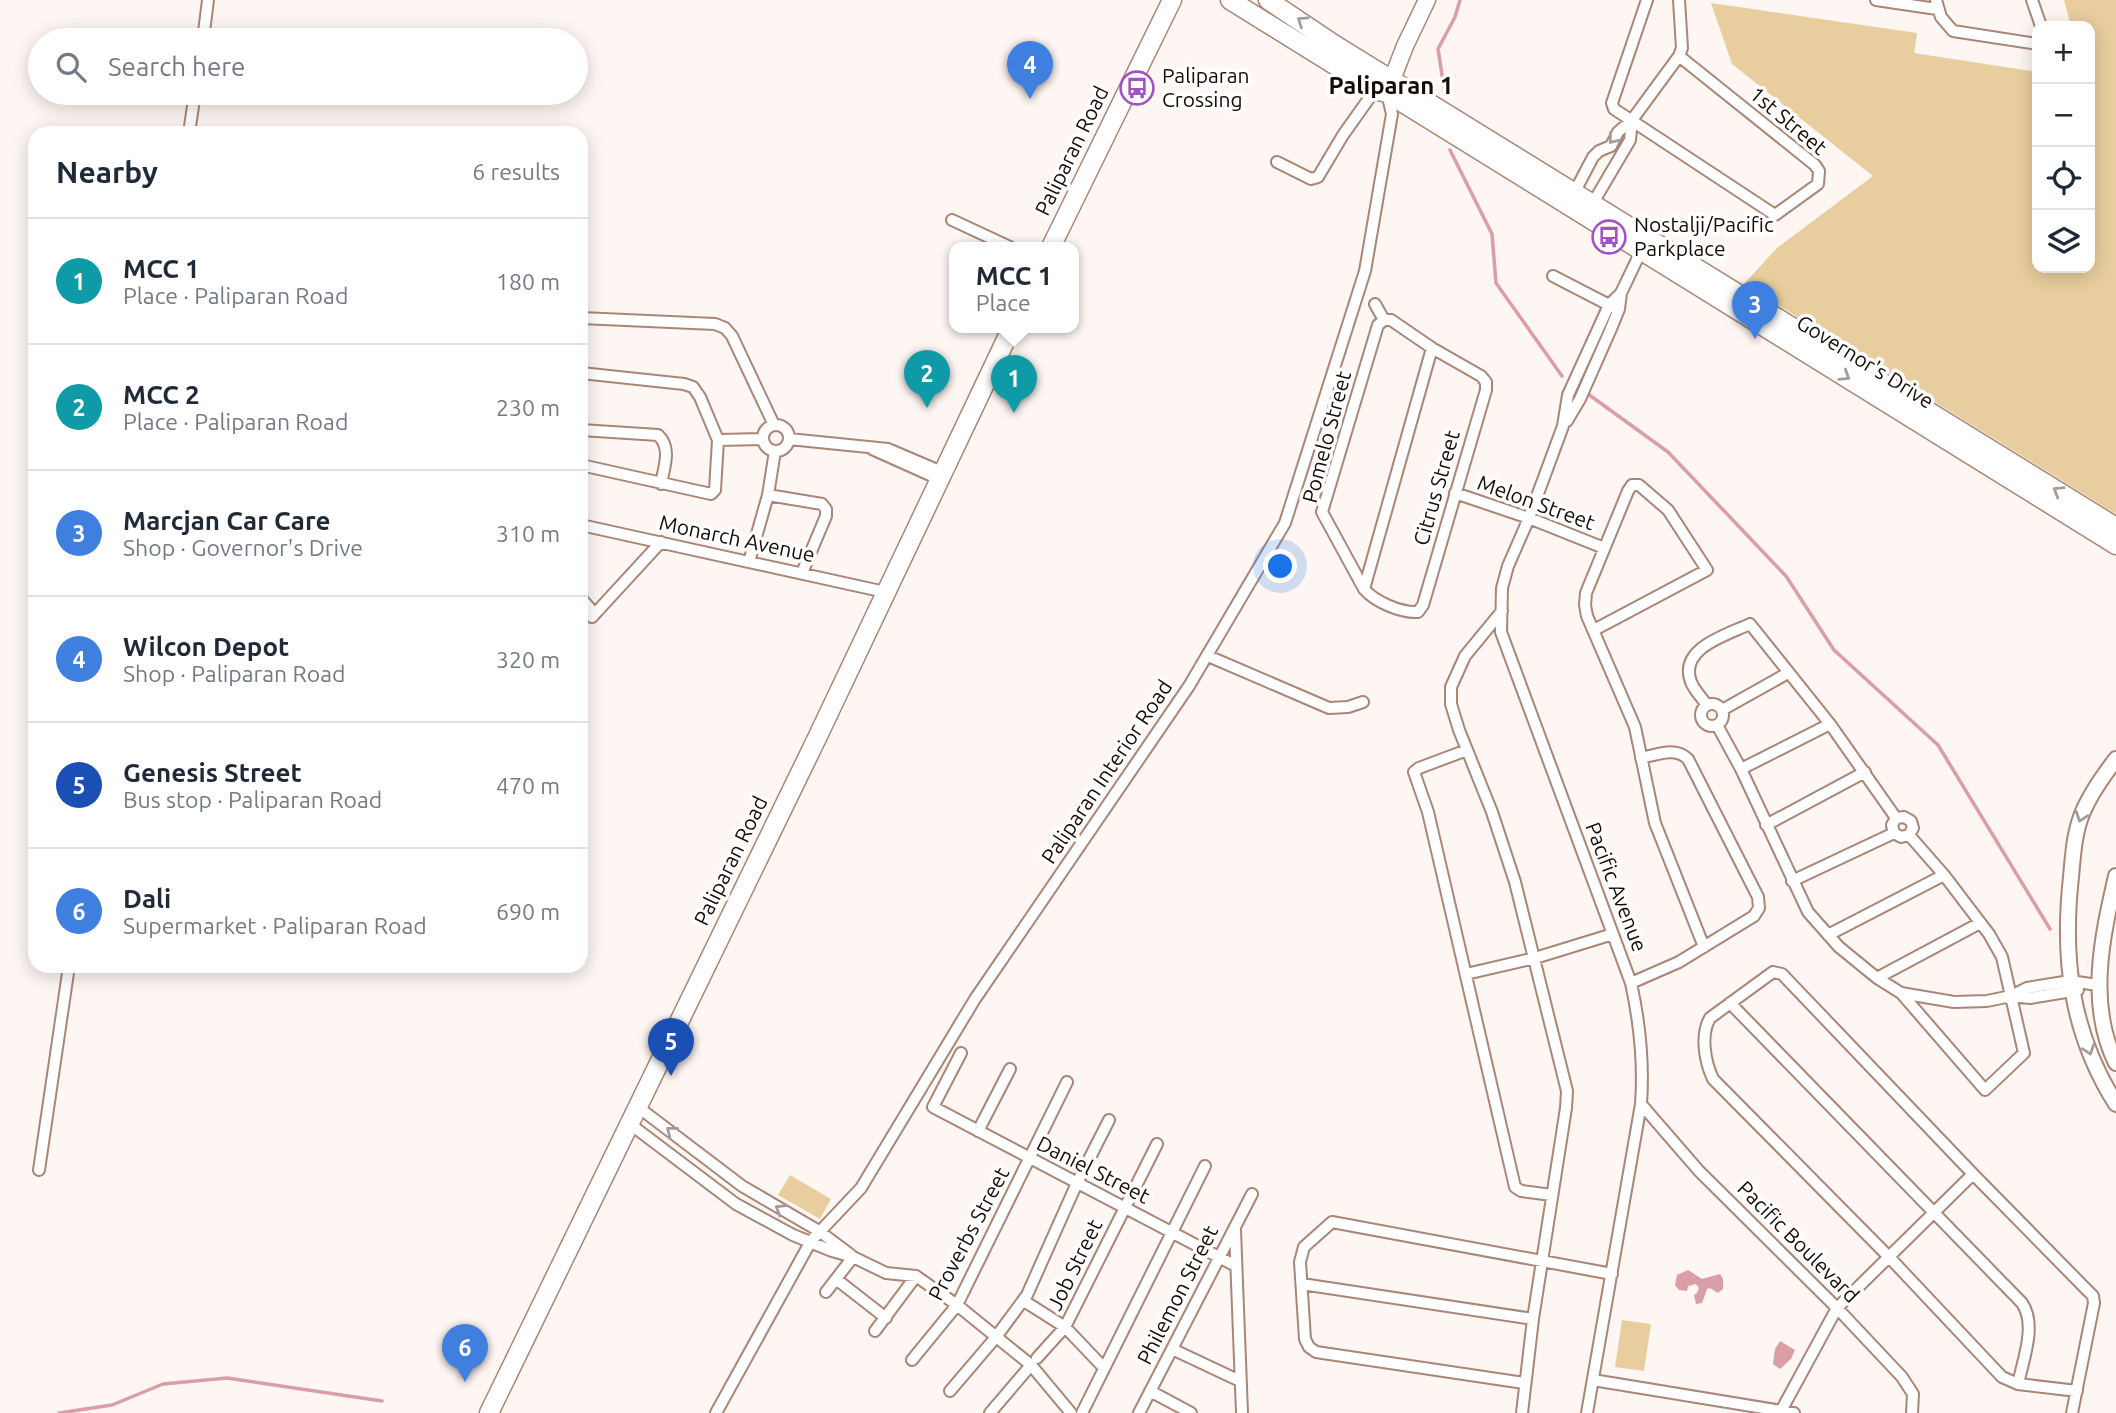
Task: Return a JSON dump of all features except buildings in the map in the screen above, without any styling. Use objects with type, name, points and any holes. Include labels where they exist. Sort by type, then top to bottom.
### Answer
[{"type":"main road","name":"Paliparan Road","points":[[1053,242],[1172,0]]},
{"type":"main road","name":"Governor's Drive","points":[[1230,0],[1385,87],[2116,527]]},
{"type":"main road","name":"Governor's Drive","points":[[1268,0],[1385,87]]},
{"type":"main road","points":[[1385,87],[1427,0]]},
{"type":"main road","name":"Governor's Drive","points":[[1645,244],[2116,545]]},
{"type":"main road","name":"Paliparan Road","points":[[489,1413],[1009,333]]},
{"type":"street","points":[[204,28],[208,0]]},
{"type":"street","points":[[1632,120],[1614,109],[1612,103],[1647,0]]},
{"type":"street","points":[[1570,199],[1593,157],[1611,146],[1618,132],[1632,120],[1679,56],[1682,48],[1679,0]]},
{"type":"street","points":[[1876,0],[1937,4],[1946,25],[1953,31],[2032,43]]},
{"type":"street","points":[[2032,0],[2039,21]]},
{"type":"street","name":"1st Street","points":[[1632,120],[1775,215],[1818,184],[1819,171],[1815,165],[1679,56]]},
{"type":"street","points":[[1277,162],[1311,179],[1318,177],[1343,135],[1385,87]]},
{"type":"street","name":"Paliparan Interior Road","points":[[716,1413],[811,1241],[861,1188],[975,999],[1208,656],[1285,523],[1364,271],[1392,114],[1385,87]]},
{"type":"street","points":[[190,126],[193,105]]},
{"type":"street","points":[[1589,210],[1630,140],[1632,120]]},
{"type":"street","points":[[952,220],[999,242]]},
{"type":"street","name":"Pacific Avenue","points":[[1587,1413],[1641,1104],[1643,1064],[1638,1014],[1631,983],[1506,649],[1501,632],[1502,588],[1508,566],[1563,426],[1569,394],[1576,377],[1599,326],[1614,307],[1645,244]]},
{"type":"street","points":[[1553,276],[1614,307]]},
{"type":"street","points":[[1364,589],[1432,348],[1387,320],[1375,304]]},
{"type":"street","name":"Pacific Avenue","points":[[1563,426],[1580,399],[1611,331],[1614,307]]},
{"type":"street","points":[[588,318],[715,324],[725,328],[732,336],[774,425]]},
{"type":"street","name":"Pomelo Street","points":[[1364,589],[1322,512],[1378,326],[1387,320]]},
{"type":"street","points":[[1599,326],[1611,331]]},
{"type":"street","name":"Citrus Street","points":[[1364,589],[1371,597],[1410,612],[1418,612],[1423,605],[1486,390],[1486,382],[1481,376],[1432,348]]},
{"type":"street","points":[[588,374],[693,387],[718,440],[715,490],[711,494],[588,467]]},
{"type":"street","points":[[1576,377],[1587,382]]},
{"type":"street","points":[[774,425],[783,427],[789,439],[782,449],[775,451],[766,445],[763,439],[766,430],[774,425]]},
{"type":"street","points":[[588,430],[657,435],[664,441],[667,449],[661,484]]},
{"type":"street","points":[[718,440],[763,439]]},
{"type":"street","points":[[789,439],[888,449],[940,475]]},
{"type":"street","points":[[749,562],[768,495],[775,451]]},
{"type":"street","points":[[1594,630],[1707,570],[1668,510],[1639,485],[1632,485],[1628,491],[1587,593],[1585,605],[1594,630],[1635,727],[1655,822],[1704,947]]},
{"type":"street","name":"Melon Street","points":[[1455,493],[1529,518],[1604,548]]},
{"type":"street","points":[[768,495],[822,504],[826,509],[826,516],[802,573]]},
{"type":"street","name":"Monarch Avenue","points":[[588,526],[885,592]]},
{"type":"street","points":[[588,608],[593,615],[661,542]]},
{"type":"street","points":[[1502,611],[1465,656],[1451,687],[1451,704],[1516,882],[1567,1091],[1524,1382],[1522,1413]]},
{"type":"street","points":[[1707,705],[1692,684],[1690,659],[1698,650],[1750,624],[1830,724],[1896,818]]},
{"type":"street","points":[[1208,656],[1329,708],[1348,707],[1363,702]]},
{"type":"street","points":[[1722,710],[1788,673]]},
{"type":"street","points":[[1716,704],[1722,710],[1723,719],[1717,725],[1708,726],[1701,720],[1701,711],[1707,705],[1716,704]]},
{"type":"street","points":[[1741,769],[1830,724]]},
{"type":"street","points":[[1717,725],[1741,769],[1808,912],[1828,935],[1877,978],[1901,993],[1985,1090],[2024,1053],[2002,957],[1989,934],[1944,874],[1909,835]]},
{"type":"street","points":[[1467,750],[1414,772],[1428,812],[1516,1187],[1521,1191],[1552,1195]]},
{"type":"street","points":[[1631,983],[1679,962],[1754,916],[1759,908],[1758,897],[1688,759],[1675,751],[1641,758]]},
{"type":"street","points":[[2116,759],[2086,804],[2077,832],[2068,909],[2071,986],[2090,1056],[2116,1104]]},
{"type":"street","points":[[1766,825],[1866,772]]},
{"type":"street","points":[[1904,817],[1911,821],[1913,828],[1909,835],[1901,837],[1894,833],[1892,825],[1896,818],[1904,817]]},
{"type":"street","points":[[1792,881],[1894,833]]},
{"type":"street","points":[[1828,935],[1944,874]]},
{"type":"street","points":[[2116,876],[2105,929],[2098,985],[2105,1032],[2116,1063]]},
{"type":"street","points":[[1877,978],[1980,923]]},
{"type":"street","points":[[1466,974],[1535,958],[1613,934]]},
{"type":"street","points":[[2072,1413],[2077,1391],[2094,1303],[2093,1296],[1782,974],[1773,972],[1710,1018],[1706,1025],[1708,1068],[1713,1079],[1890,1258],[2002,1377],[2018,1384],[2077,1391]]},
{"type":"street","points":[[39,1170],[68,973]]},
{"type":"street","points":[[1901,993],[1954,1002],[1987,1001],[2011,996],[2027,988],[2098,985]]},
{"type":"street","points":[[1730,1003],[2028,1311],[2029,1329],[2018,1384]]},
{"type":"street","name":"Daniel Street","points":[[961,1053],[933,1107],[1236,1266]]},
{"type":"street","points":[[978,1131],[1010,1069]]},
{"type":"street","name":"Proverbs Street","points":[[912,1360],[957,1305],[1067,1082]]},
{"type":"street","name":"Pacific Boulevard","points":[[1641,1104],[1699,1171],[1837,1308],[1902,1377],[1913,1394],[1912,1413]]},
{"type":"street","points":[[638,1107],[742,1186],[819,1231],[853,1257]]},
{"type":"street","points":[[950,1391],[1024,1301],[1077,1183],[1109,1120]]},
{"type":"street","points":[[630,1124],[736,1204],[793,1234],[886,1273],[916,1276],[996,1337],[1034,1361],[1070,1413]]},
{"type":"street","name":"Job Street","points":[[997,1411],[1034,1361],[1065,1327],[1157,1144]]},
{"type":"street","points":[[691,1171],[703,1157]]},
{"type":"street","points":[[1082,1413],[1205,1166]]},
{"type":"street","points":[[1781,1411],[1837,1308],[1973,1174]]},
{"type":"street","name":"Philemon Street","points":[[1139,1413],[1252,1194]]},
{"type":"street","points":[[1524,1382],[1316,1352],[1308,1347],[1305,1339],[1300,1262],[1304,1247],[1332,1222],[1612,1274]]},
{"type":"street","points":[[1235,1228],[1241,1413]]},
{"type":"street","points":[[827,1292],[853,1257]]},
{"type":"street","points":[[875,1331],[916,1276]]},
{"type":"street","points":[[836,1279],[886,1318]]},
{"type":"street","points":[[1302,1284],[1534,1320]]},
{"type":"street","points":[[1024,1301],[1065,1327],[1104,1368]]},
{"type":"street","points":[[1172,1349],[1240,1381]]},
{"type":"street","points":[[1593,1380],[1794,1413]]},
{"type":"street","points":[[1150,1391],[1191,1413]]},
{"type":"shaded area","points":[[2064,0],[2116,0],[2116,514],[1744,284],[1777,248],[1873,176],[1732,64],[1711,3],[1917,33],[1914,53],[2032,71],[2032,273],[2095,273],[2095,21],[2070,21]]},
{"type":"shaded area","points":[[790,1175],[831,1199],[820,1219],[778,1195]]},
{"type":"shaded area","points":[[1688,1270],[1702,1279],[1720,1274],[1723,1289],[1718,1293],[1707,1289],[1702,1303],[1696,1304],[1694,1295],[1699,1288],[1696,1284],[1688,1286],[1687,1291],[1679,1290],[1675,1285],[1677,1275]]},
{"type":"shaded area","points":[[1622,1320],[1651,1324],[1644,1371],[1615,1367]]},
{"type":"shaded area","points":[[1780,1341],[1795,1350],[1791,1359],[1780,1369],[1773,1364],[1775,1349]]},
{"type":"waterway","points":[[1445,94],[1438,49],[1455,17],[1460,0]]},
{"type":"waterway","points":[[1450,150],[1492,234],[1496,283],[1562,376]]},
{"type":"waterway","points":[[1588,394],[1668,452],[1786,576],[1834,650],[1938,745],[2050,929]]},
{"type":"waterway","points":[[59,1413],[112,1405],[163,1384],[227,1378],[382,1401]]},
{"type":"place","name":"Paliparan Crossing","points":[[1137,88]]},
{"type":"place","name":"Wilcon Depot","points":[[1030,99]]},
{"type":"place","name":"Nostalji/Pacific Parkplace","points":[[1609,237]]},
{"type":"place","name":"Marcjan Car Care","points":[[1755,339]]},
{"type":"place","name":"MCC 2","points":[[927,408]]},
{"type":"place","name":"MCC 1","points":[[1014,413]]},
{"type":"place","name":"Genesis Street","points":[[671,1076]]},
{"type":"place","name":"Dali","points":[[465,1382]]},
{"type":"district","name":"Paliparan 1","points":[[1391,86]]}]
